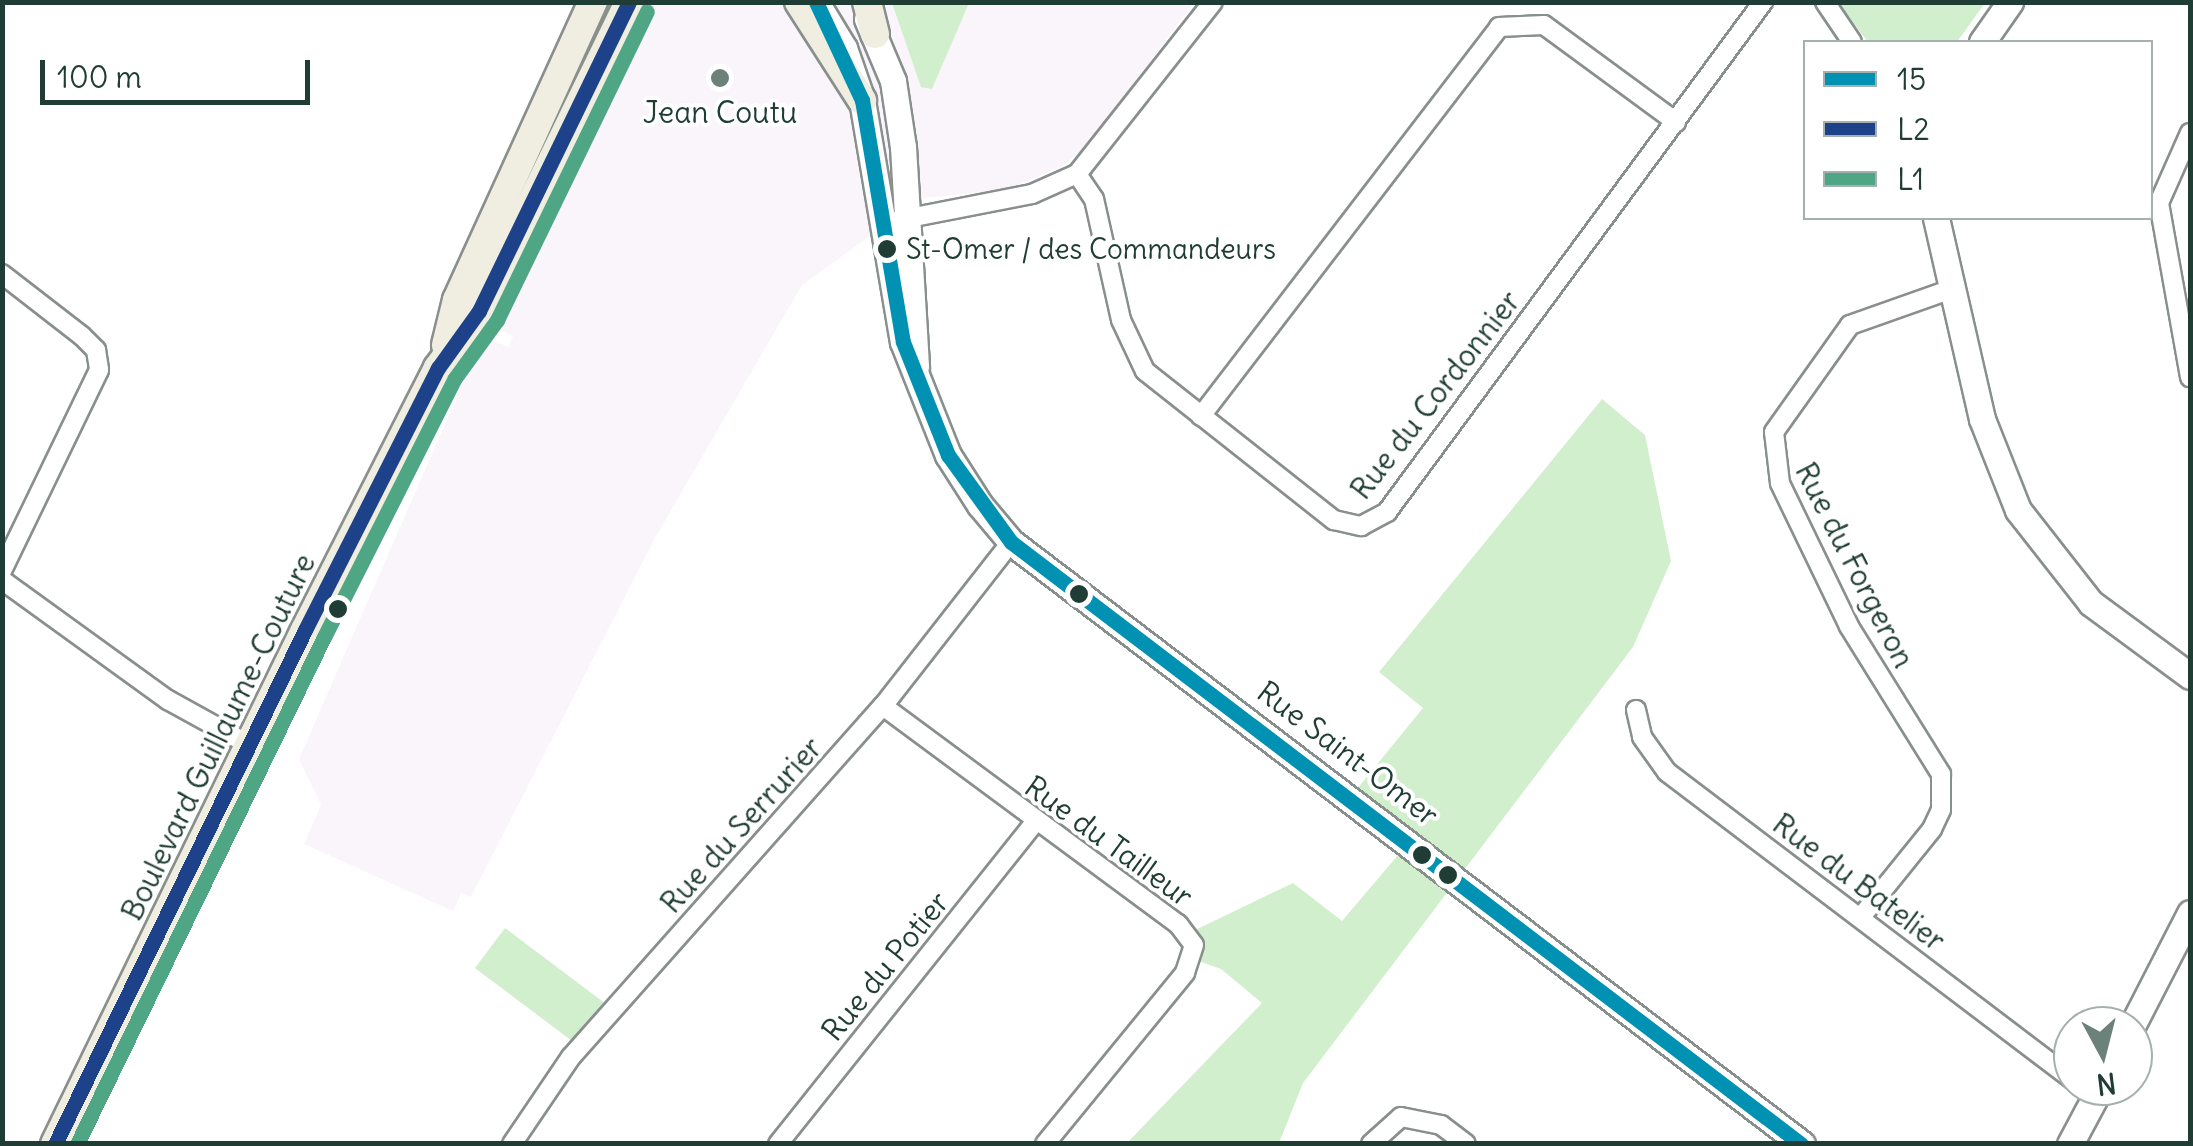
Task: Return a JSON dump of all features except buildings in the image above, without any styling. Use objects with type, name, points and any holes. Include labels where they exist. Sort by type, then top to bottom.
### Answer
[{"type":"main road","name":"Boulevard Guillaume-Couture","points":[[442,360],[457,300],[593,2]]},
{"type":"main road","name":"Boulevard Guillaume-Couture","points":[[55,1144],[442,360],[479,311],[628,2]]},
{"type":"main road","points":[[606,51],[636,2]]},
{"type":"main road","points":[[800,2],[862,100]]},
{"type":"main road","points":[[867,2],[875,34]]},
{"type":"street","name":"Rue Saint-Omer","points":[[816,2],[844,48],[862,100],[903,342],[948,455],[1011,542],[1802,1144]]},
{"type":"street","name":"Rue Saint-Omer","points":[[858,2],[892,81],[910,218],[916,367]]},
{"type":"street","points":[[883,224],[1032,194],[1077,174],[1213,2]]},
{"type":"street","name":"Rue du Cordonnier","points":[[1077,174],[1094,198],[1130,347],[1145,371],[1349,528],[1379,520],[1763,2]]},
{"type":"street","points":[[1825,2],[1851,40]]},
{"type":"street","points":[[1983,40],[2010,2]]},
{"type":"street","points":[[1201,416],[1499,27],[1544,24],[1676,122]]},
{"type":"street","points":[[2190,133],[2160,203],[2186,333],[2190,377]]},
{"type":"street","points":[[1936,220],[1950,290],[1998,466],[2041,546],[2090,603],[2190,676]]},
{"type":"street","points":[[2,274],[82,336],[96,350],[99,370],[2,571]]},
{"type":"street","name":"Rue du Forgeron","points":[[1862,917],[1932,829],[1942,810],[1941,774],[1849,626],[1780,483],[1774,432],[1850,325],[1950,290]]},
{"type":"street","name":"Rue du Serrurier","points":[[520,1140],[572,1057],[884,706],[1011,542]]},
{"type":"street","points":[[2,580],[168,700],[250,745]]},
{"type":"street","name":"Rue du Tailleur","points":[[884,706],[1034,823],[1178,924],[1194,945],[1184,973],[1045,1144]]},
{"type":"street","name":"Rue du Batelier","points":[[1636,710],[1642,737],[1667,772],[2053,1065]]},
{"type":"street","name":"Rue du Potier","points":[[778,1144],[1034,823]]},
{"type":"street","points":[[2142,1006],[2190,913]]},
{"type":"street","points":[[2070,1144],[2085,1106]]},
{"type":"street","points":[[1371,1144],[1401,1117],[1441,1125],[1466,1144]]},
{"type":"shaded area","points":[[634,3],[1193,3],[1090,144],[1059,168],[1004,190],[923,198],[802,285],[656,536],[471,897],[461,893],[453,911],[304,844],[321,805],[299,759],[483,337],[509,347],[513,336],[483,321]]},
{"type":"green space","points":[[892,3],[969,3],[932,89],[921,87]]},
{"type":"green space","points":[[1838,3],[1985,3],[1958,40],[1866,40]]},
{"type":"green space","points":[[1602,399],[1645,435],[1671,561],[1633,647],[1303,1083],[1279,1143],[1126,1144],[1262,1003],[1221,969],[1193,959],[1189,933],[1293,883],[1342,921],[1410,841],[1352,795],[1423,708],[1379,672]]},
{"type":"green space","points":[[505,928],[614,1010],[584,1050],[475,968]]},
{"type":"transit line","name":"L2","points":[[55,1144],[305,630],[438,368],[479,311],[629,2]]},
{"type":"transit line","name":"15","points":[[816,2],[862,100],[903,342],[948,455],[1011,542],[1801,1144]]},
{"type":"transit line","name":"L1","points":[[77,1144],[323,639],[455,378],[497,320],[647,11]]},
{"type":"place","name":"Jean Coutu","points":[[720,78]]},
{"type":"place","name":"St-Omer / des Commandeurs","points":[[887,249]]}]
